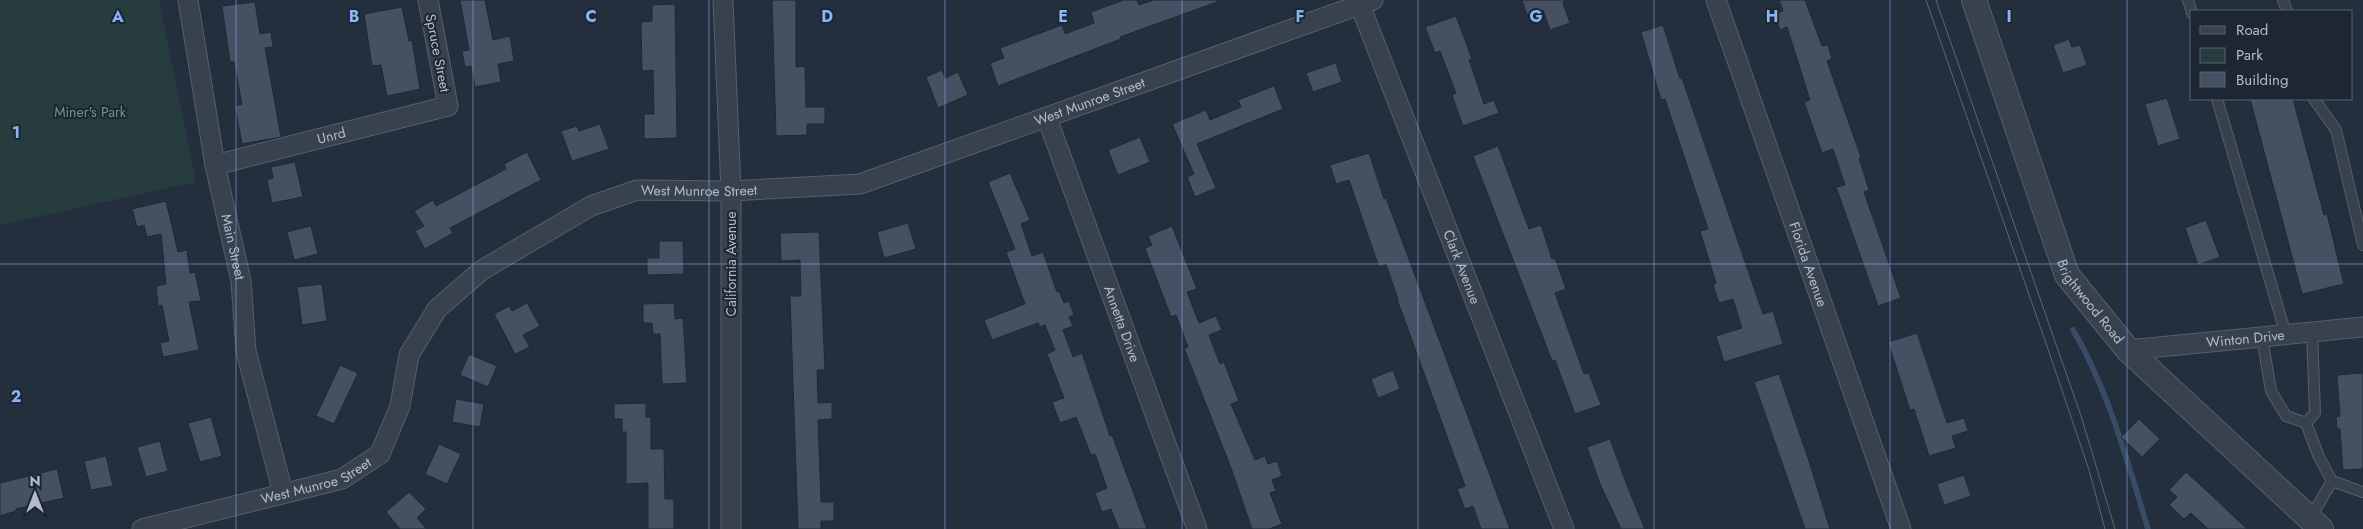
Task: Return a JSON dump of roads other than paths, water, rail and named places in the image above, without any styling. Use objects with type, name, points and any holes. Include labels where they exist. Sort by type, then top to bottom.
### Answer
[{"type":"street","name":"Main Street","points":[[188,0],[215,165],[240,281],[246,351],[283,493]]},
{"type":"street","name":"Spruce Street","points":[[428,0],[448,106]]},
{"type":"street","name":"California Avenue","points":[[723,0],[731,190],[731,529]]},
{"type":"street","name":"Florida Avenue","points":[[1716,0],[1900,529]]},
{"type":"street","name":"Brightwood Road","points":[[1974,0],[2067,275],[2128,350],[2316,524]]},
{"type":"street","name":"West Munroe Street","points":[[142,529],[342,479],[380,454],[400,406],[409,355],[437,309],[482,270],[591,206],[637,190],[731,190],[860,184],[1366,3]]},
{"type":"street","name":"Clark Avenue","points":[[1366,3],[1564,529]]},
{"type":"street","name":"Unrd","points":[[215,165],[448,106]]},
{"type":"street","name":"Annetta Drive","points":[[1047,118],[1197,529]]},
{"type":"street","name":"Winton Drive","points":[[2128,350],[2363,327]]},
{"type":"lane","points":[[2217,100],[2286,335]]},
{"type":"lane","points":[[2315,100],[2336,130],[2363,245]]},
{"type":"lane","points":[[2306,423],[2315,414],[2312,332]]},
{"type":"lane","points":[[2262,337],[2271,392],[2286,416],[2306,423],[2319,457],[2332,480],[2363,492]]},
{"type":"lane","points":[[2316,524],[2332,480]]},
{"type":"waterway","points":[[2073,330],[2107,401],[2148,529]]},
{"type":"tram line","points":[[1926,0],[2089,470],[2105,529]]},
{"type":"tram line","points":[[1936,0],[2081,416],[2115,529]]},
{"type":"park label","name":"Miner's Park","points":[[90,112]]}]
